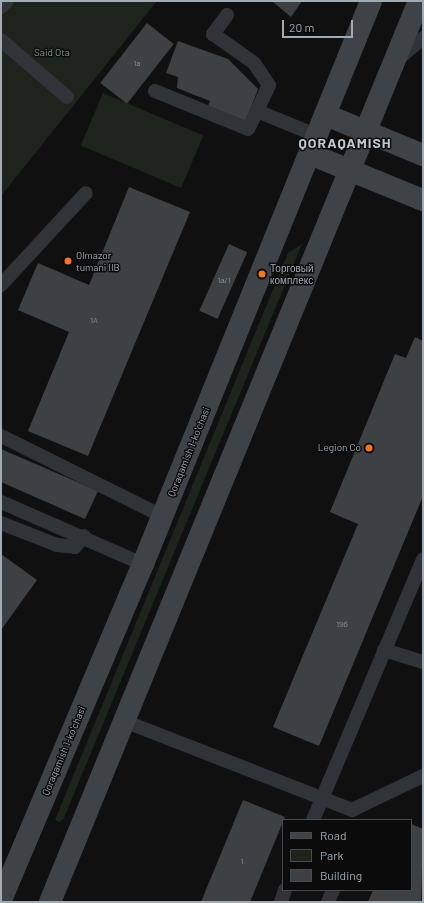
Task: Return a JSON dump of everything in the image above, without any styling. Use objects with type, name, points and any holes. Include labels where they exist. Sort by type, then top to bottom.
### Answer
[{"type":"main road","name":"Qoraqamish 1-koʻchasi","points":[[2,895],[143,564],[314,145],[371,1]]},
{"type":"main road","points":[[50,902],[419,1]]},
{"type":"main road","points":[[326,115],[423,155]]},
{"type":"main road","points":[[314,145],[350,170],[423,200]]},
{"type":"lane","points":[[1,7],[7,1]]},
{"type":"lane","points":[[155,91],[248,129],[269,85],[254,63],[213,34],[227,15]]},
{"type":"lane","points":[[394,62],[423,38]]},
{"type":"lane","points":[[1,40],[67,97]]},
{"type":"lane","points":[[257,112],[314,145]]},
{"type":"lane","points":[[1,285],[86,193]]},
{"type":"lane","points":[[1,436],[162,516]]},
{"type":"lane","points":[[1,502],[84,536],[143,564]]},
{"type":"lane","points":[[1,523],[57,545],[75,547],[84,536]]},
{"type":"lane","points":[[313,819],[320,800],[423,559]]},
{"type":"lane","points":[[384,650],[423,662]]},
{"type":"lane","points":[[124,721],[355,815],[423,776]]},
{"type":"lane","points":[[280,902],[285,891]]},
{"type":"lane","points":[[328,902],[333,891]]},
{"type":"green space","name":"Said Ota","points":[[1,1],[157,1],[1,196]]},
{"type":"green space","points":[[103,93],[203,136],[181,188],[81,145]]},
{"type":"green space","points":[[302,244],[64,818],[60,822],[55,820],[288,253]]},
{"type":"building","points":[[272,1],[302,1],[291,17]]},
{"type":"building","points":[[147,23],[174,44],[127,104],[100,83]]},
{"type":"building","points":[[178,41],[228,59],[258,89],[245,123],[207,109],[210,101],[177,88],[178,77],[166,73]]},
{"type":"building","points":[[129,187],[190,212],[88,456],[28,431],[69,332],[18,310],[38,263],[89,285]]},
{"type":"building","points":[[229,244],[247,252],[218,319],[199,311]]},
{"type":"building","points":[[415,337],[423,341],[423,496],[319,746],[273,727],[358,524],[330,512],[395,354],[406,358]]},
{"type":"building","points":[[1,449],[98,491],[85,519],[1,482]]},
{"type":"building","points":[[1,554],[37,580],[1,630]]},
{"type":"building","points":[[243,800],[285,817],[284,819],[282,819],[282,824],[250,902],[201,902]]},
{"type":"building","points":[[412,824],[423,829],[421,902],[368,902],[373,891],[412,891]]},
{"type":"place","name":"Olmazor tumani IIB","points":[[68,261]]},
{"type":"place","name":"Торговый комплекс","points":[[262,274]]},
{"type":"place","name":"Legion Co","points":[[369,448]]},
{"type":"district","name":"QORAQAMISH","points":[[345,143]]}]
